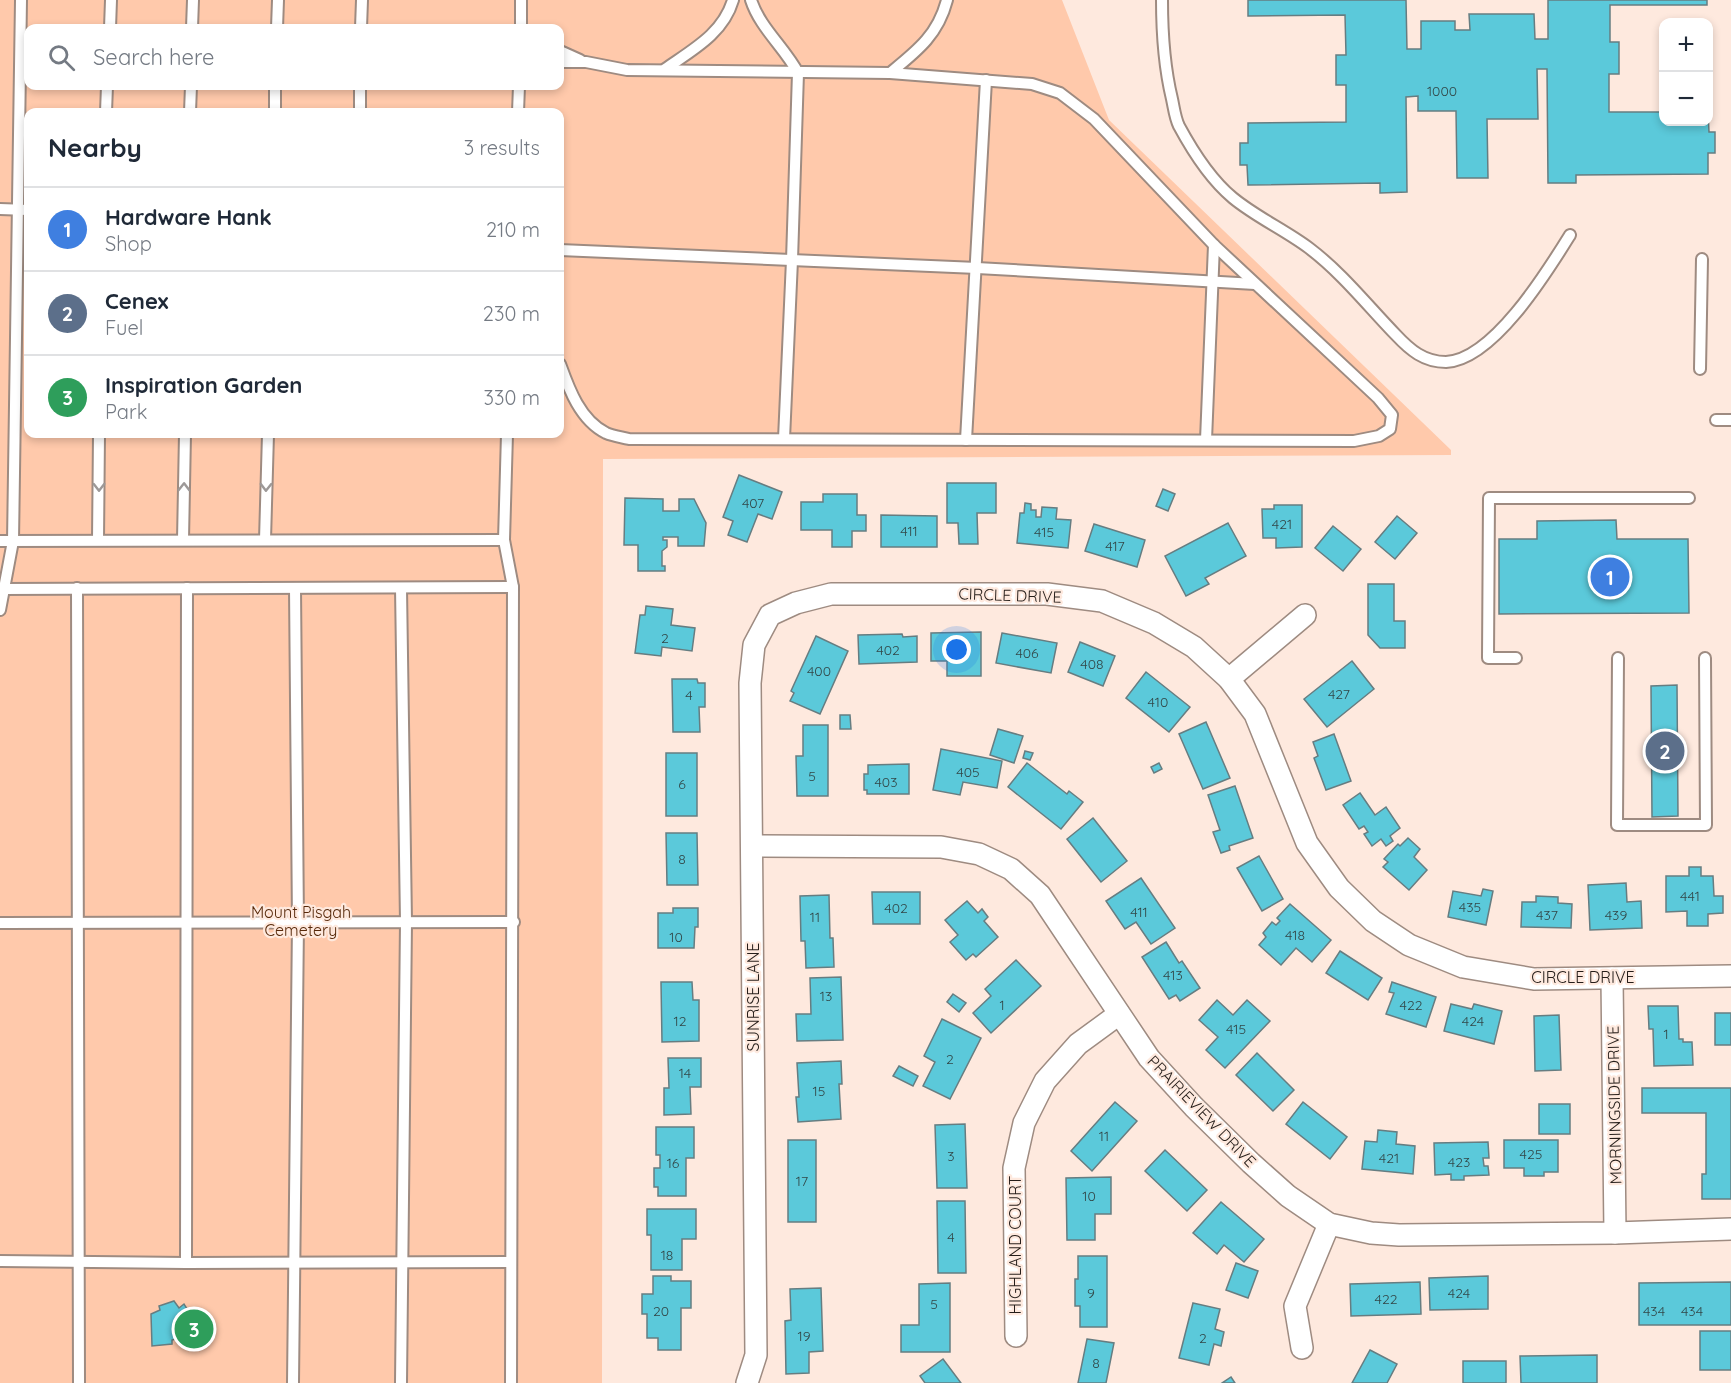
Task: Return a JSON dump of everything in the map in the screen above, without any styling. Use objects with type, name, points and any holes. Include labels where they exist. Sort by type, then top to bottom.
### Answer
[{"type":"street","name":"CIRCLE DRIVE","points":[[771,615],[796,603],[831,594],[1047,594],[1102,602],[1154,623],[1194,647],[1229,679],[1255,714],[1307,843],[1339,888],[1372,921],[1408,945],[1463,967],[1534,979],[1731,976]]},
{"type":"street","name":"SUNRISE LANE","points":[[747,1383],[756,1355],[750,683],[754,645],[771,615]]},
{"type":"street","points":[[1229,679],[1305,615]]},
{"type":"street","name":"PRAIRIEVIEW DRIVE","points":[[752,846],[941,847],[979,854],[1011,869],[1040,895],[1149,1058],[1202,1115],[1288,1197],[1329,1224],[1371,1233],[1399,1235],[1615,1233],[1731,1229]]},
{"type":"street","name":"MORNINGSIDE DRIVE","points":[[1612,978],[1615,1233]]},
{"type":"street","name":"HIGHLAND COURT","points":[[1016,1336],[1014,1168],[1024,1123],[1044,1081],[1078,1044],[1119,1014]]},
{"type":"street","points":[[1302,1348],[1295,1306],[1329,1224]]},
{"type":"lane","points":[[0,610],[2,589],[13,541],[16,210],[21,0]]},
{"type":"lane","points":[[110,24],[111,0]]},
{"type":"lane","points":[[192,24],[193,0]]},
{"type":"lane","points":[[277,24],[278,0]]},
{"type":"lane","points":[[361,24],[362,0]]},
{"type":"lane","points":[[521,0],[521,24]]},
{"type":"lane","points":[[665,69],[713,35],[729,13],[733,0]]},
{"type":"lane","points":[[751,0],[770,34],[790,57],[798,73],[784,439]]},
{"type":"lane","points":[[890,73],[925,44],[943,16],[947,0]]},
{"type":"lane","points":[[1162,0],[1162,35],[1166,73],[1178,123],[1202,165],[1233,198],[1309,249],[1349,283],[1418,356],[1446,362],[1475,353],[1503,326],[1539,283],[1570,236]]},
{"type":"lane","points":[[521,16],[528,24]]},
{"type":"lane","points":[[564,53],[586,62]]},
{"type":"lane","points":[[564,62],[586,62],[627,70],[890,73],[1032,84],[1060,93],[1094,119],[1214,245],[1378,398],[1392,415],[1390,429],[1379,436],[1354,441],[629,439],[605,433],[582,414],[564,375]]},
{"type":"lane","points":[[966,440],[986,80]]},
{"type":"lane","points":[[106,108],[107,90]]},
{"type":"lane","points":[[190,108],[191,90]]},
{"type":"lane","points":[[275,90],[275,108]]},
{"type":"lane","points":[[360,90],[360,108]]},
{"type":"lane","points":[[518,108],[519,90]]},
{"type":"lane","points":[[0,209],[24,210]]},
{"type":"lane","points":[[1206,440],[1214,245]]},
{"type":"lane","points":[[564,250],[977,268],[1255,284]]},
{"type":"lane","points":[[1700,369],[1702,259]]},
{"type":"lane","points":[[1716,420],[1731,420]]},
{"type":"lane","points":[[98,540],[99,438]]},
{"type":"lane","points":[[183,540],[185,438]]},
{"type":"lane","points":[[265,540],[268,438]]},
{"type":"lane","points":[[507,438],[504,540],[513,587],[514,922],[511,1383]]},
{"type":"lane","points":[[1516,658],[1488,658],[1490,498],[1689,498]]},
{"type":"lane","points":[[0,541],[504,540]]},
{"type":"lane","points":[[2,589],[513,587]]},
{"type":"lane","points":[[77,588],[79,1383]]},
{"type":"lane","points":[[186,1263],[187,588]]},
{"type":"lane","points":[[293,1383],[298,923],[295,588]]},
{"type":"lane","points":[[401,588],[406,922],[401,1383]]},
{"type":"lane","points":[[1618,658],[1617,825],[1706,825],[1705,658]]},
{"type":"lane","points":[[0,924],[514,922]]},
{"type":"lane","points":[[0,1261],[511,1262]]},
{"type":"green space","name":"Mount Pisgah Cemetery","points":[[0,0],[1062,0],[1109,120],[1451,450],[1451,455],[603,459],[602,1383],[0,1383]]},
{"type":"building","points":[[1248,0],[1406,0],[1407,49],[1421,49],[1421,21],[1455,21],[1455,30],[1470,30],[1469,14],[1534,14],[1535,39],[1548,39],[1548,0],[1707,0],[1707,5],[1610,5],[1610,42],[1619,42],[1619,74],[1609,74],[1609,112],[1659,112],[1659,126],[1709,126],[1709,132],[1715,132],[1715,153],[1708,153],[1708,174],[1576,175],[1576,183],[1548,183],[1547,69],[1537,69],[1538,119],[1487,119],[1488,178],[1457,178],[1456,111],[1418,111],[1418,96],[1406,97],[1407,192],[1380,193],[1380,183],[1248,185],[1247,165],[1240,165],[1240,143],[1248,143],[1248,123],[1346,122],[1346,85],[1336,85],[1336,55],[1346,55],[1345,15],[1248,16]]},
{"type":"building","points":[[739,475],[782,492],[772,519],[758,514],[747,542],[728,535],[733,521],[723,517]]},
{"type":"building","points":[[947,483],[996,483],[996,513],[977,513],[978,544],[959,544],[958,523],[947,523]]},
{"type":"building","points":[[1163,489],[1175,494],[1168,511],[1156,506]]},
{"type":"building","points":[[823,494],[857,494],[857,515],[866,515],[866,531],[852,531],[852,547],[832,547],[832,530],[801,530],[801,502],[823,502]]},
{"type":"building","points":[[625,498],[663,499],[663,511],[679,511],[679,499],[694,499],[706,523],[704,546],[678,546],[678,537],[663,537],[663,540],[667,540],[667,547],[662,551],[662,566],[665,566],[665,571],[638,571],[638,545],[624,545]]},
{"type":"building","points":[[1025,503],[1031,504],[1031,510],[1036,510],[1036,517],[1041,517],[1042,507],[1057,508],[1056,519],[1071,520],[1068,548],[1017,543],[1020,513],[1024,513]]},
{"type":"building","points":[[1274,505],[1302,505],[1302,547],[1276,548],[1276,538],[1263,538],[1262,509],[1274,509]]},
{"type":"building","points":[[881,515],[937,516],[937,547],[881,547]]},
{"type":"building","points":[[1397,516],[1417,533],[1395,559],[1375,542]]},
{"type":"building","points":[[1616,520],[1617,539],[1688,539],[1689,613],[1499,614],[1499,539],[1537,539],[1537,521]]},
{"type":"building","points":[[1228,523],[1246,556],[1205,578],[1209,584],[1186,596],[1165,556]]},
{"type":"building","points":[[1094,524],[1145,540],[1137,567],[1085,551]]},
{"type":"building","points":[[1333,526],[1361,549],[1343,571],[1315,548]]},
{"type":"building","points":[[1368,584],[1394,584],[1394,621],[1405,621],[1405,648],[1380,648],[1368,635]]},
{"type":"building","points":[[646,606],[673,609],[671,625],[695,628],[692,651],[662,647],[661,656],[635,653],[640,615],[645,615]]},
{"type":"building","points":[[981,632],[981,676],[947,676],[947,661],[931,661],[931,633]]},
{"type":"building","points":[[1002,633],[1057,643],[1051,673],[996,663]]},
{"type":"building","points":[[902,634],[903,637],[917,636],[917,662],[859,664],[858,635]]},
{"type":"building","points":[[816,636],[848,651],[820,714],[790,701],[794,693],[791,691]]},
{"type":"building","points":[[1080,642],[1115,656],[1103,686],[1068,672]]},
{"type":"building","points":[[1352,661],[1374,689],[1327,727],[1304,699]]},
{"type":"building","points":[[1146,672],[1190,707],[1169,732],[1126,698]]},
{"type":"building","points":[[672,679],[697,679],[698,683],[705,683],[705,707],[699,707],[700,732],[673,732]]},
{"type":"building","points":[[1677,685],[1678,816],[1652,817],[1651,686]]},
{"type":"building","points":[[840,715],[850,715],[851,729],[840,729]]},
{"type":"building","points":[[1206,722],[1230,778],[1203,789],[1179,734]]},
{"type":"building","points":[[803,725],[828,725],[828,796],[797,796],[796,756],[803,756]]},
{"type":"building","points":[[998,729],[1023,736],[1014,763],[990,755]]},
{"type":"building","points":[[1334,734],[1351,781],[1326,790],[1314,758],[1318,756],[1313,742]]},
{"type":"building","points":[[941,749],[1002,761],[997,788],[963,782],[960,795],[933,790]]},
{"type":"building","points":[[1025,751],[1033,753],[1030,760],[1023,758]]},
{"type":"building","points":[[666,753],[697,753],[697,816],[666,816]]},
{"type":"building","points":[[1027,763],[1067,794],[1069,791],[1083,802],[1061,829],[1008,787]]},
{"type":"building","points":[[1159,763],[1162,769],[1154,773],[1151,767]]},
{"type":"building","points":[[909,764],[909,794],[867,794],[867,790],[864,790],[864,774],[868,774],[868,765]]},
{"type":"building","points":[[1235,786],[1253,838],[1229,846],[1230,850],[1221,853],[1213,832],[1220,830],[1208,795]]},
{"type":"building","points":[[1360,793],[1375,815],[1386,807],[1400,828],[1390,836],[1393,841],[1386,846],[1381,839],[1372,846],[1364,834],[1368,832],[1364,826],[1359,829],[1343,805]]},
{"type":"building","points":[[1093,818],[1127,861],[1101,882],[1067,839]]},
{"type":"building","points":[[666,833],[697,833],[698,885],[667,885]]},
{"type":"building","points":[[1408,838],[1420,849],[1414,857],[1427,870],[1409,890],[1383,867],[1388,862],[1384,859],[1398,844],[1400,846]]},
{"type":"building","points":[[1259,856],[1283,899],[1262,911],[1237,868]]},
{"type":"building","points":[[1689,867],[1701,867],[1701,876],[1713,876],[1714,896],[1723,896],[1723,913],[1708,914],[1708,926],[1687,926],[1687,911],[1666,912],[1666,876],[1689,876]]},
{"type":"building","points":[[1141,878],[1175,928],[1151,944],[1136,922],[1125,929],[1106,901]]},
{"type":"building","points":[[1626,883],[1627,902],[1641,901],[1642,928],[1590,930],[1588,885]]},
{"type":"building","points":[[1483,889],[1493,891],[1486,925],[1448,917],[1453,891],[1481,896]]},
{"type":"building","points":[[872,892],[920,892],[920,924],[873,924]]},
{"type":"building","points":[[829,895],[830,938],[833,938],[834,967],[806,968],[805,941],[801,941],[800,896]]},
{"type":"building","points":[[1536,896],[1558,897],[1558,903],[1572,904],[1571,928],[1521,927],[1522,902],[1536,902]]},
{"type":"building","points":[[967,901],[978,913],[982,909],[988,917],[984,921],[998,937],[976,957],[973,954],[966,960],[950,942],[958,935],[945,920]]},
{"type":"building","points":[[1290,904],[1331,940],[1312,962],[1296,948],[1281,965],[1259,945],[1266,937],[1263,933],[1272,922],[1276,925],[1280,921],[1277,918]]},
{"type":"building","points":[[673,908],[698,908],[698,927],[695,927],[694,948],[658,948],[658,913],[673,913]]},
{"type":"building","points":[[1166,942],[1179,963],[1182,961],[1200,988],[1180,1001],[1176,995],[1169,999],[1142,957]]},
{"type":"building","points":[[1340,951],[1382,978],[1368,1000],[1326,973]]},
{"type":"building","points":[[1016,960],[1041,986],[991,1033],[973,1013],[991,996],[985,989]]},
{"type":"building","points":[[841,977],[843,1040],[797,1041],[796,1014],[811,1014],[810,978]]},
{"type":"building","points":[[661,982],[692,982],[693,1000],[699,1000],[699,1041],[662,1042]]},
{"type":"building","points":[[1392,982],[1436,997],[1426,1027],[1386,1014],[1394,993],[1389,992]]},
{"type":"building","points":[[953,994],[966,1003],[959,1012],[947,1002]]},
{"type":"building","points":[[1217,1000],[1233,1015],[1247,1000],[1270,1021],[1225,1068],[1206,1050],[1218,1037],[1199,1020]]},
{"type":"building","points":[[1451,1004],[1472,1009],[1474,1004],[1502,1011],[1494,1044],[1444,1031]]},
{"type":"building","points":[[1648,1006],[1678,1006],[1679,1039],[1683,1039],[1683,1042],[1692,1042],[1693,1065],[1654,1066],[1653,1029],[1649,1029]]},
{"type":"building","points":[[1715,1013],[1731,1013],[1731,1045],[1715,1045]]},
{"type":"building","points":[[1559,1015],[1561,1070],[1535,1071],[1534,1016]]},
{"type":"building","points":[[942,1019],[981,1038],[950,1099],[923,1086],[935,1062],[924,1056]]},
{"type":"building","points":[[1257,1053],[1294,1090],[1273,1111],[1236,1075]]},
{"type":"building","points":[[668,1058],[701,1058],[701,1087],[690,1087],[691,1114],[664,1115],[664,1088],[669,1088]]},
{"type":"building","points":[[841,1061],[842,1084],[839,1084],[841,1119],[798,1122],[797,1063]]},
{"type":"building","points":[[899,1066],[918,1076],[913,1086],[893,1076]]},
{"type":"building","points":[[1642,1088],[1731,1088],[1731,1199],[1702,1199],[1702,1174],[1706,1174],[1706,1113],[1642,1113]]},
{"type":"building","points":[[1115,1102],[1137,1121],[1092,1171],[1071,1151]]},
{"type":"building","points":[[1303,1102],[1347,1137],[1330,1159],[1286,1124]]},
{"type":"building","points":[[1539,1104],[1570,1104],[1570,1134],[1539,1134]]},
{"type":"building","points":[[965,1124],[967,1188],[937,1188],[935,1125]]},
{"type":"building","points":[[656,1127],[694,1127],[694,1158],[686,1158],[686,1196],[658,1196],[658,1187],[654,1187],[654,1168],[660,1168],[660,1155],[656,1155]]},
{"type":"building","points":[[1378,1130],[1397,1132],[1396,1144],[1415,1146],[1413,1174],[1362,1169],[1365,1141],[1377,1142]]},
{"type":"building","points":[[788,1140],[816,1140],[816,1222],[788,1222]]},
{"type":"building","points":[[1504,1140],[1558,1140],[1558,1172],[1544,1172],[1544,1176],[1524,1176],[1524,1168],[1504,1168]]},
{"type":"building","points":[[1488,1142],[1489,1158],[1483,1158],[1484,1166],[1488,1166],[1489,1175],[1464,1176],[1464,1180],[1451,1180],[1451,1174],[1435,1175],[1434,1143]]},
{"type":"building","points":[[1165,1150],[1207,1190],[1187,1211],[1145,1171]]},
{"type":"building","points":[[1111,1177],[1111,1214],[1095,1214],[1095,1240],[1067,1240],[1066,1178]]},
{"type":"building","points":[[937,1201],[965,1201],[966,1273],[938,1273]]},
{"type":"building","points":[[1221,1202],[1264,1239],[1244,1262],[1224,1245],[1217,1254],[1193,1233]]},
{"type":"building","points":[[647,1209],[696,1209],[696,1239],[682,1239],[682,1270],[651,1270],[651,1235],[647,1235]]},
{"type":"building","points":[[1078,1256],[1107,1256],[1107,1327],[1080,1327],[1080,1306],[1075,1306]]},
{"type":"building","points":[[1236,1263],[1258,1271],[1248,1298],[1226,1290]]},
{"type":"building","points":[[653,1276],[671,1276],[671,1281],[691,1281],[691,1308],[681,1308],[681,1350],[658,1350],[658,1338],[647,1338],[647,1314],[642,1314],[642,1294],[653,1294]]},
{"type":"building","points":[[1488,1276],[1488,1309],[1430,1310],[1429,1278]]},
{"type":"building","points":[[1420,1282],[1421,1314],[1351,1316],[1350,1284]]},
{"type":"building","points":[[1731,1282],[1731,1325],[1639,1325],[1639,1283]]},
{"type":"building","points":[[950,1283],[950,1352],[901,1352],[901,1325],[919,1325],[919,1284]]},
{"type":"building","points":[[821,1288],[823,1351],[809,1352],[809,1373],[786,1374],[785,1321],[791,1320],[790,1289]]},
{"type":"building","points":[[174,1301],[179,1308],[184,1304],[191,1315],[186,1319],[193,1328],[180,1338],[172,1340],[172,1344],[152,1346],[151,1314],[160,1310],[159,1306]]},
{"type":"building","points":[[1193,1303],[1220,1309],[1215,1329],[1224,1332],[1221,1346],[1214,1344],[1209,1365],[1179,1358]]},
{"type":"building","points":[[1700,1331],[1731,1331],[1731,1370],[1700,1370]]},
{"type":"building","points":[[1087,1339],[1114,1343],[1106,1383],[1078,1383]]},
{"type":"building","points":[[1370,1350],[1397,1364],[1387,1383],[1352,1383]]},
{"type":"building","points":[[1597,1355],[1597,1383],[1521,1383],[1520,1356]]},
{"type":"building","points":[[943,1359],[961,1383],[925,1383],[920,1376]]},
{"type":"building","points":[[1463,1361],[1506,1361],[1506,1383],[1463,1383]]},
{"type":"building","points":[[1231,1377],[1235,1383],[1222,1383]]},
{"type":"place","name":"Hardware Hank","points":[[1610,577]]},
{"type":"place","name":"Cenex","points":[[1665,751]]},
{"type":"place","name":"Inspiration Garden","points":[[194,1329]]}]
